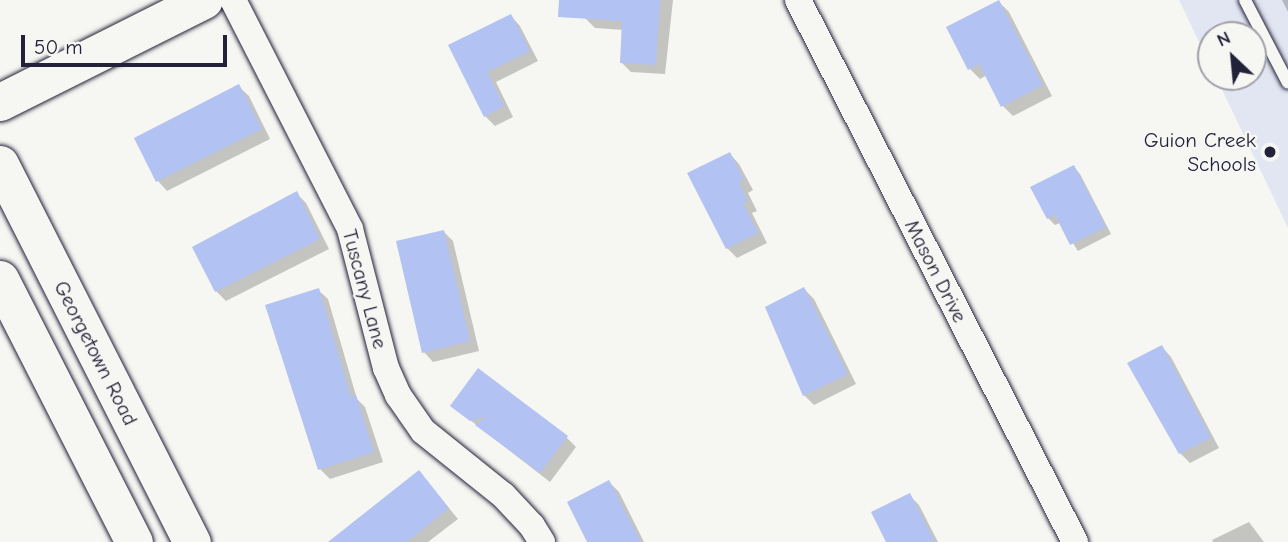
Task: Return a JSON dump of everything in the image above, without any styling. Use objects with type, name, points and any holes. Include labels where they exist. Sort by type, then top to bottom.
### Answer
[{"type":"main road","points":[[0,103],[204,0]]},
{"type":"main road","name":"Georgetown Road","points":[[0,164],[191,542]]},
{"type":"main road","points":[[0,279],[134,542]]},
{"type":"street","name":"Tuscany Lane","points":[[233,0],[351,229],[386,368],[398,395],[423,431],[503,495],[533,526],[542,542]]},
{"type":"street","name":"Mason Drive","points":[[798,0],[1075,542]]},
{"type":"lane","points":[[1245,0],[1288,83]]},
{"type":"shaded area","name":"Guion Creek Schools","points":[[1179,0],[1288,0],[1288,228],[1223,91],[1267,91],[1267,21],[1197,21],[1197,38]]},
{"type":"building","points":[[559,0],[660,0],[656,65],[620,63],[622,21],[558,17]]},
{"type":"building","points":[[999,0],[1043,85],[1001,107],[979,64],[968,70],[946,27]]},
{"type":"building","points":[[511,14],[530,51],[487,72],[504,106],[484,117],[448,45]]},
{"type":"building","points":[[239,84],[262,129],[156,182],[134,138]]},
{"type":"building","points":[[730,152],[744,180],[739,183],[748,201],[743,203],[758,233],[726,249],[687,173]]},
{"type":"building","points":[[1074,165],[1106,227],[1070,245],[1055,215],[1047,219],[1030,187]]},
{"type":"building","points":[[297,191],[320,239],[215,292],[192,247]]},
{"type":"building","points":[[444,230],[470,341],[422,353],[396,241]]},
{"type":"building","points":[[804,287],[848,374],[803,396],[765,307]]},
{"type":"building","points":[[319,288],[351,397],[356,395],[374,452],[318,470],[265,305]]},
{"type":"building","points":[[1162,345],[1211,438],[1179,454],[1127,363]]},
{"type":"building","points":[[478,368],[568,436],[540,473],[475,425],[487,416],[470,421],[450,406]]},
{"type":"building","points":[[419,470],[449,508],[407,542],[328,542]]},
{"type":"building","points":[[609,480],[641,542],[587,542],[567,502]]},
{"type":"building","points":[[910,493],[935,542],[886,542],[871,512]]},
{"type":"place","name":"Guion Creek Schools","points":[[1270,152]]}]
